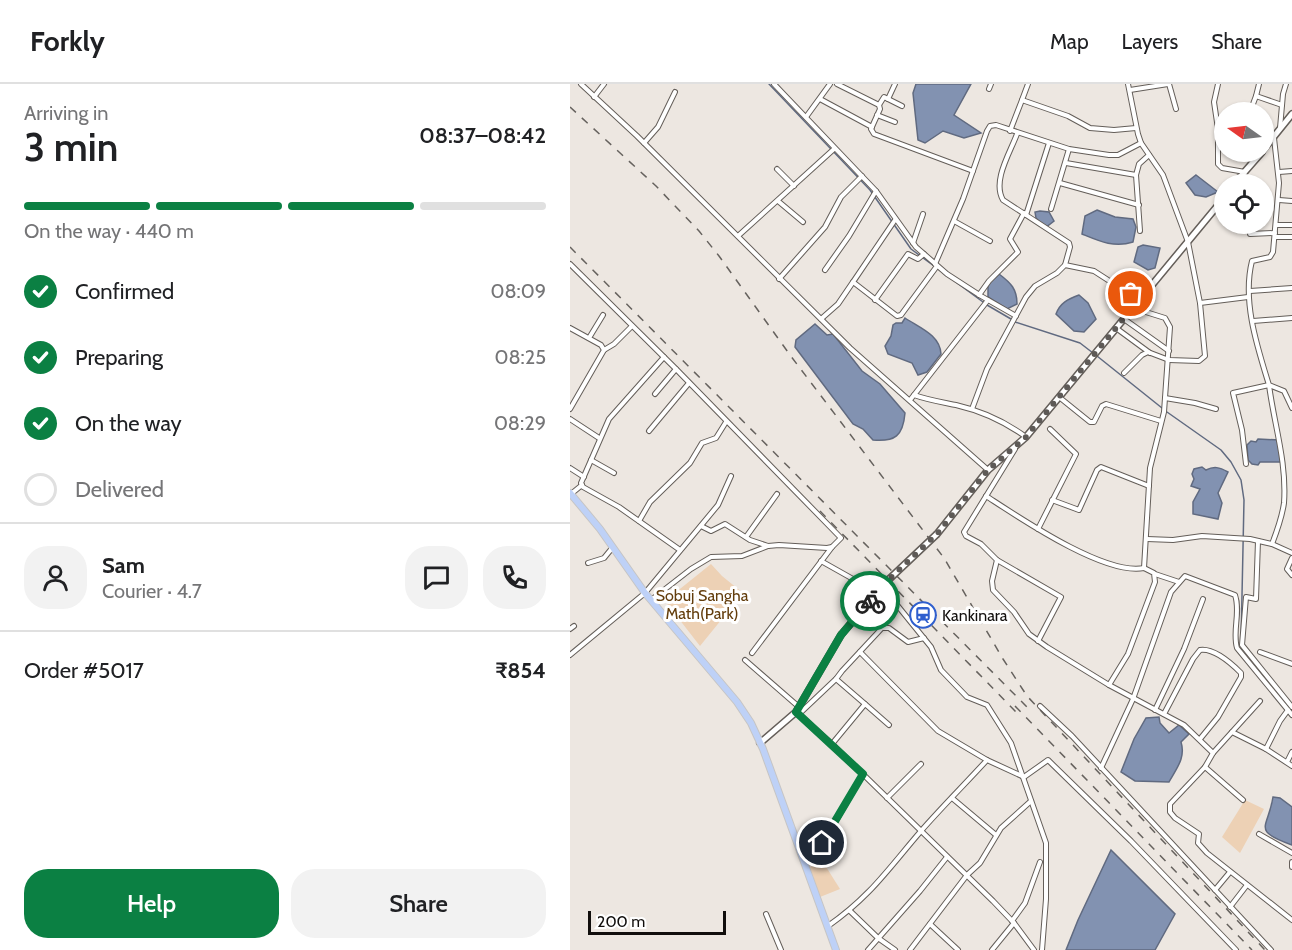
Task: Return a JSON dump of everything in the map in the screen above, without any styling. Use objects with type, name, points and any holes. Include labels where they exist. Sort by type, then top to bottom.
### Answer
[{"type":"main road","points":[[1274,138],[1292,114]]},
{"type":"main road","points":[[1245,172],[1254,162]]},
{"type":"main road","points":[[760,743],[798,711],[841,635],[884,584],[937,534],[988,470],[1026,437],[1214,210]]},
{"type":"main road","points":[[570,493],[613,547],[645,593],[737,702],[751,723],[836,950]]},
{"type":"street","points":[[581,84],[644,143],[850,348],[988,470]]},
{"type":"street","points":[[594,97],[604,84]]},
{"type":"street","points":[[774,84],[874,193],[893,222],[922,256],[979,295],[986,303],[1014,319]]},
{"type":"street","points":[[806,117],[830,84]]},
{"type":"street","points":[[837,84],[879,105]]},
{"type":"street","points":[[888,99],[894,84]]},
{"type":"street","points":[[989,89],[991,84]]},
{"type":"street","points":[[1010,131],[1028,84]]},
{"type":"street","points":[[1116,328],[1151,353],[1169,360],[1199,361],[1204,358],[1200,303],[1188,242],[1163,176],[1141,143],[1128,84]]},
{"type":"street","points":[[1130,90],[1168,84],[1176,109]]},
{"type":"street","points":[[1218,84],[1214,106],[1218,129],[1218,164],[1222,168],[1245,172]]},
{"type":"street","points":[[1254,102],[1259,84]]},
{"type":"street","points":[[1280,129],[1286,84]]},
{"type":"street","points":[[644,143],[658,127],[675,92]]},
{"type":"street","points":[[1256,96],[1282,105]]},
{"type":"street","points":[[902,106],[883,98],[871,131],[974,171]]},
{"type":"street","points":[[820,99],[872,126]]},
{"type":"street","points":[[1022,100],[1068,116],[1090,128],[1114,130],[1136,128]]},
{"type":"street","points":[[877,115],[895,122]]},
{"type":"street","points":[[853,282],[898,316],[936,267],[974,171],[988,128],[996,126],[1069,149],[1114,156],[1141,143]]},
{"type":"street","points":[[972,410],[987,369],[1014,319],[1035,286],[1054,275],[1065,265],[1070,247],[1069,243],[1003,200],[998,191],[1000,179],[1017,134]]},
{"type":"street","points":[[1272,544],[1283,509],[1282,452],[1248,297],[1252,261],[1271,256],[1275,235],[1279,172],[1274,138]]},
{"type":"street","points":[[979,295],[989,281],[1018,252],[1010,239],[1025,214],[1048,143]]},
{"type":"street","points":[[1052,209],[1069,149]]},
{"type":"street","points":[[738,236],[833,150]]},
{"type":"street","points":[[1140,231],[1136,175],[1139,164],[1149,154]]},
{"type":"street","points":[[1066,163],[1136,175]]},
{"type":"street","points":[[777,169],[794,186]]},
{"type":"street","points":[[1279,172],[1292,171]]},
{"type":"street","points":[[779,279],[825,227],[841,197],[859,178]]},
{"type":"street","points":[[1060,183],[1139,205]]},
{"type":"street","points":[[825,270],[849,236],[874,193]]},
{"type":"street","points":[[1279,200],[1292,201]]},
{"type":"street","points":[[778,201],[803,222]]},
{"type":"street","points":[[913,243],[923,214]]},
{"type":"street","points":[[954,221],[990,241]]},
{"type":"street","points":[[821,319],[838,304],[893,222]]},
{"type":"street","points":[[1276,225],[1292,225]]},
{"type":"street","points":[[1250,234],[1292,237]]},
{"type":"street","points":[[875,300],[908,254],[918,259],[922,256]]},
{"type":"street","points":[[1065,265],[1094,271],[1139,300]]},
{"type":"street","points":[[570,273],[572,266],[841,538],[752,653]]},
{"type":"street","points":[[1250,291],[1292,288]]},
{"type":"street","points":[[1200,303],[1248,297]]},
{"type":"street","points":[[910,400],[986,303]]},
{"type":"street","points":[[1132,308],[1168,321],[1170,327],[1164,412],[1151,458],[1144,568]]},
{"type":"street","points":[[589,338],[603,315]]},
{"type":"street","points":[[1253,321],[1292,318]]},
{"type":"street","points":[[1124,319],[1169,351]]},
{"type":"street","points":[[571,406],[604,350],[614,345],[632,326]]},
{"type":"street","points":[[570,328],[589,338],[604,350]]},
{"type":"street","points":[[1124,373],[1142,355],[1151,353]]},
{"type":"street","points":[[570,493],[582,485],[599,438],[614,412],[664,357]]},
{"type":"street","points":[[655,394],[676,369]]},
{"type":"street","points":[[649,430],[689,383]]},
{"type":"street","points":[[1246,464],[1233,393],[1269,385],[1284,391],[1292,408]]},
{"type":"street","points":[[914,395],[929,401],[972,410],[1004,422],[1026,437]]},
{"type":"street","points":[[1059,397],[1090,422],[1094,422],[1102,406],[1106,404],[1161,421]]},
{"type":"street","points":[[1165,398],[1216,409]]},
{"type":"street","points":[[570,419],[599,438]]},
{"type":"street","points":[[639,521],[650,502],[669,486],[690,463],[702,443],[716,438],[726,422]]},
{"type":"street","points":[[1038,529],[1076,454],[1050,429]]},
{"type":"street","points":[[1017,446],[964,534],[981,544],[997,560],[1061,597],[1038,641]]},
{"type":"street","points":[[591,460],[614,473]]},
{"type":"street","points":[[1052,500],[1079,510],[1097,470],[1101,467],[1149,486]]},
{"type":"street","points":[[570,468],[584,477]]},
{"type":"street","points":[[570,655],[645,593],[721,501],[731,476]]},
{"type":"street","points":[[582,485],[680,550]]},
{"type":"street","points":[[746,537],[777,494]]},
{"type":"street","points":[[986,496],[1038,529],[1102,561],[1129,570],[1144,568],[1179,582]]},
{"type":"street","points":[[701,526],[711,531],[723,524],[768,546]]},
{"type":"street","points":[[1147,539],[1173,540],[1202,536],[1243,538],[1291,551]]},
{"type":"street","points":[[1101,768],[1133,699],[1170,596],[1179,582],[1187,576],[1235,595],[1256,599],[1258,541]]},
{"type":"street","points":[[651,600],[707,558],[742,556],[768,546],[787,545],[821,549],[832,547]]},
{"type":"street","points":[[588,562],[604,558],[613,547]]},
{"type":"street","points":[[1292,558],[1287,569],[1292,575]]},
{"type":"street","points":[[997,560],[992,581],[993,590],[1014,612],[1023,627],[1038,641],[1133,699],[1184,725],[1213,753]]},
{"type":"street","points":[[798,711],[836,679],[885,627],[886,602],[870,588],[821,561]]},
{"type":"street","points":[[1109,685],[1131,647],[1155,582],[1154,573]]},
{"type":"street","points":[[1235,595],[1237,602],[1234,636],[1237,648],[1290,709]]},
{"type":"street","points":[[1246,597],[1242,645],[1290,709],[1292,715]]},
{"type":"street","points":[[1155,710],[1184,649],[1203,599]]},
{"type":"street","points":[[897,604],[933,650],[941,670],[970,699],[983,702],[989,708],[1011,743],[1046,843],[1046,899],[1042,950]]},
{"type":"street","points":[[885,627],[908,642],[924,638]]},
{"type":"street","points":[[1164,714],[1200,650],[1206,649],[1228,662],[1240,671],[1241,677],[1218,717],[1200,739]]},
{"type":"street","points":[[860,652],[938,731],[987,760],[1024,777]]},
{"type":"street","points":[[1260,652],[1292,664]]},
{"type":"street","points":[[745,660],[967,875],[1013,922],[1035,950]]},
{"type":"street","points":[[836,679],[888,725]]},
{"type":"street","points":[[1260,701],[1213,753],[1205,767],[1170,804],[1170,812],[1199,834],[1198,844],[1292,920]]},
{"type":"street","points":[[832,744],[865,704]]},
{"type":"street","points":[[1041,706],[1271,950]]},
{"type":"street","points":[[1266,749],[1280,721],[1290,709]]},
{"type":"street","points":[[1232,732],[1266,749],[1292,766]]},
{"type":"street","points":[[1287,762],[1292,752]]},
{"type":"street","points":[[828,926],[850,910],[882,879],[921,832],[987,760]]},
{"type":"street","points":[[1024,777],[1048,760],[1131,841],[1236,950]]},
{"type":"street","points":[[888,798],[921,764]]},
{"type":"street","points":[[1205,767],[1243,800]]},
{"type":"street","points":[[801,856],[816,848],[826,838],[863,774]]},
{"type":"street","points":[[952,798],[996,835]]},
{"type":"street","points":[[910,950],[967,875],[980,863],[996,835],[1031,801]]},
{"type":"street","points":[[1259,834],[1292,853]]},
{"type":"street","points":[[868,950],[920,891],[946,856]]},
{"type":"street","points":[[992,950],[1025,903],[1040,862]]},
{"type":"street","points":[[1292,862],[1292,867]]},
{"type":"street","points":[[1215,890],[1230,872]]},
{"type":"street","points":[[1230,907],[1247,885]]},
{"type":"street","points":[[850,910],[878,938],[895,950]]},
{"type":"street","points":[[766,914],[781,950]]},
{"type":"street","points":[[930,924],[958,950]]},
{"type":"green space","name":"Sobuj Sangha Math(Park)","points":[[711,564],[743,593],[700,646],[665,601]]},
{"type":"green space","points":[[1245,800],[1264,809],[1240,853],[1222,837]]},
{"type":"green space","points":[[823,862],[840,889],[820,897],[810,867]]},
{"type":"water","points":[[916,84],[971,84],[954,115],[981,133],[964,138],[943,131],[925,143],[918,140],[913,93]]},
{"type":"water","points":[[1196,175],[1214,189],[1214,194],[1206,197],[1195,195],[1186,183]]},
{"type":"water","points":[[1097,210],[1115,217],[1133,219],[1136,227],[1133,242],[1113,244],[1082,234],[1085,216]]},
{"type":"water","points":[[1035,212],[1049,212],[1054,221],[1045,228],[1036,218]]},
{"type":"water","points":[[1143,245],[1160,248],[1155,268],[1148,270],[1134,262],[1138,247]]},
{"type":"water","points":[[999,274],[1010,283],[1016,294],[1017,304],[1007,309],[988,297],[988,284]]},
{"type":"water","points":[[1079,295],[1088,303],[1096,319],[1084,332],[1074,331],[1056,314],[1065,302]]},
{"type":"water","points":[[905,318],[933,337],[940,347],[941,354],[927,372],[918,375],[912,363],[888,354],[885,346],[891,336],[893,325],[902,323]]},
{"type":"water","points":[[815,324],[827,335],[833,334],[862,371],[880,384],[905,413],[902,427],[896,436],[887,440],[873,440],[863,429],[853,424],[795,347],[796,340]]},
{"type":"water","points":[[1258,439],[1279,440],[1282,462],[1252,464],[1248,460],[1247,445]]},
{"type":"water","points":[[1202,467],[1206,470],[1217,468],[1228,472],[1218,493],[1222,503],[1218,519],[1193,514],[1193,502],[1200,489],[1191,486],[1194,479],[1192,474],[1194,469]]},
{"type":"water","points":[[1159,717],[1160,723],[1169,733],[1179,725],[1189,734],[1181,742],[1180,763],[1169,782],[1135,781],[1121,772],[1134,739],[1146,718]]},
{"type":"water","points":[[1273,797],[1280,798],[1292,807],[1292,845],[1271,836],[1265,827]]},
{"type":"water","points":[[1111,850],[1175,914],[1155,950],[1066,950],[1078,920]]},
{"type":"waterway","points":[[769,84],[870,190],[911,249],[983,302]]},
{"type":"waterway","points":[[987,305],[1011,319]]},
{"type":"waterway","points":[[1015,322],[1080,343],[1093,353]]},
{"type":"waterway","points":[[1097,356],[1167,412],[1221,450],[1241,480],[1244,500],[1241,643]]},
{"type":"railway","points":[[570,107],[656,186],[699,231],[719,256],[790,355],[944,558],[1027,696],[1265,950]]},
{"type":"railway","points":[[570,247],[1030,710]]},
{"type":"railway","points":[[820,511],[1017,713]]},
{"type":"railway","points":[[1015,706],[1252,950]]},
{"type":"way so far","points":[[870,601],[884,584],[937,534],[988,470],[1026,437],[1139,300],[1131,294]]},
{"type":"place","name":"Kankinara","points":[[923,615]]},
{"type":"route","points":[[822,843],[863,774],[796,712],[841,635],[870,601]]}]
